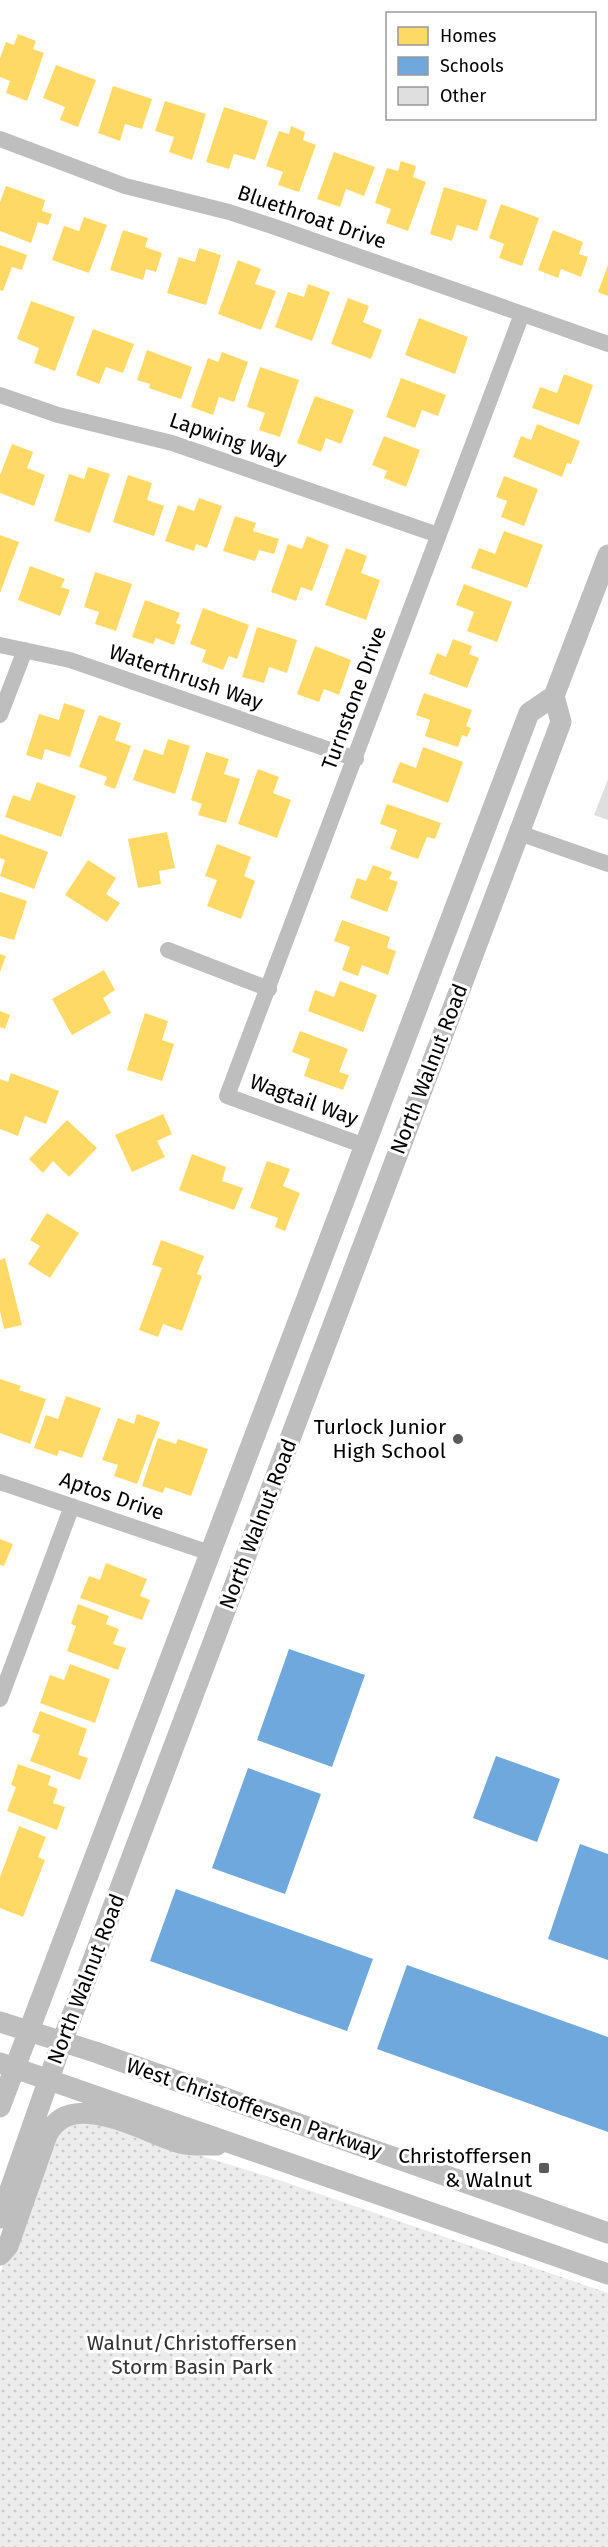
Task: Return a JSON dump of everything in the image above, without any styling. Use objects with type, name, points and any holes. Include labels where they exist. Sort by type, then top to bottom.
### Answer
[{"type":"street","name":"Bluethroat Drive","points":[[0,139],[125,186],[229,212],[608,344]]},
{"type":"street","name":"Turnstone Drive","points":[[227,1096],[522,314]]},
{"type":"street","name":"Lapwing Way","points":[[0,395],[58,415],[172,443],[438,535]]},
{"type":"street","points":[[554,696],[608,555]]},
{"type":"street","name":"Waterthrush Way","points":[[0,645],[97,669],[356,759]]},
{"type":"street","points":[[0,715],[25,650]]},
{"type":"street","name":"North Walnut Road","points":[[0,2107],[7,2066],[28,2031],[529,713],[554,696],[561,722],[62,2042],[0,2218]]},
{"type":"street","points":[[519,833],[608,864]]},
{"type":"street","points":[[168,950],[269,989]]},
{"type":"street","name":"Wagtail Way","points":[[227,1096],[365,1146]]},
{"type":"street","name":"Aptos Drive","points":[[0,1482],[210,1553]]},
{"type":"street","points":[[0,1699],[72,1506]]},
{"type":"street","name":"West Christoffersen Parkway","points":[[0,2022],[608,2233]]},
{"type":"street","name":"West Christoffersen Parkway","points":[[7,2066],[608,2274]]},
{"type":"street","points":[[0,2255],[8,2246],[47,2135],[57,2120],[73,2113],[93,2113],[183,2144],[237,2146]]},
{"type":"green space","name":"Walnut/Christoffersen Storm Basin Park","points":[[86,2120],[276,2179],[608,2293],[608,2547],[0,2547],[0,2273],[53,2136],[59,2128]]},
{"type":"building: Homes","points":[[18,34],[36,41],[33,49],[44,53],[27,101],[6,93],[10,81],[0,77],[0,58],[6,42],[14,45]]},
{"type":"building: Homes","points":[[56,65],[96,80],[78,127],[60,120],[65,107],[43,98]]},
{"type":"building: Homes","points":[[113,86],[152,99],[142,129],[125,124],[120,141],[98,133]]},
{"type":"building: Homes","points":[[165,101],[206,114],[192,160],[169,152],[174,137],[155,131]]},
{"type":"building: Homes","points":[[224,107],[268,121],[255,160],[234,154],[229,169],[206,162]]},
{"type":"building: Homes","points":[[291,126],[305,132],[303,140],[316,145],[299,192],[278,185],[283,172],[266,166],[279,131],[289,134]]},
{"type":"building: Homes","points":[[334,152],[375,167],[364,196],[346,189],[340,207],[317,199]]},
{"type":"building: Homes","points":[[401,161],[416,166],[413,177],[426,182],[408,231],[386,223],[391,209],[375,203],[387,168],[398,171]]},
{"type":"building: Homes","points":[[6,186],[45,200],[42,211],[52,214],[48,225],[38,222],[31,243],[0,231],[0,202]]},
{"type":"building: Homes","points":[[444,187],[487,200],[477,231],[457,225],[452,241],[430,234]]},
{"type":"building: Homes","points":[[501,204],[539,218],[522,266],[499,258],[504,244],[489,238]]},
{"type":"building: Homes","points":[[84,217],[107,225],[89,273],[52,260],[64,226],[79,231]]},
{"type":"building: Homes","points":[[123,230],[148,238],[145,247],[162,253],[156,272],[146,269],[143,280],[110,270]]},
{"type":"building: Homes","points":[[553,230],[583,242],[579,254],[588,257],[581,277],[561,269],[558,278],[538,270]]},
{"type":"building: Homes","points":[[0,245],[27,255],[22,270],[12,267],[3,291],[0,290]]},
{"type":"building: Homes","points":[[199,248],[221,255],[206,305],[167,293],[179,257],[195,262]]},
{"type":"building: Homes","points":[[238,260],[261,269],[255,284],[276,291],[261,330],[218,314]]},
{"type":"building: Homes","points":[[608,265],[608,296],[598,292]]},
{"type":"building: Homes","points":[[308,284],[330,292],[312,341],[275,327],[288,292],[304,297]]},
{"type":"building: Homes","points":[[348,298],[369,306],[363,322],[382,330],[371,359],[331,344]]},
{"type":"building: Homes","points":[[31,301],[75,317],[55,371],[34,363],[39,348],[17,339]]},
{"type":"building: Homes","points":[[419,318],[468,337],[455,374],[405,355]]},
{"type":"building: Homes","points":[[93,329],[134,344],[123,373],[106,367],[99,384],[76,375]]},
{"type":"building: Homes","points":[[147,350],[192,367],[181,399],[149,388],[150,384],[137,380]]},
{"type":"building: Homes","points":[[222,352],[248,362],[234,402],[219,397],[213,415],[191,407],[208,358],[218,362]]},
{"type":"building: Homes","points":[[260,367],[299,380],[280,437],[259,430],[265,413],[247,407]]},
{"type":"building: Homes","points":[[564,374],[593,385],[579,425],[532,408],[540,387],[557,393]]},
{"type":"building: Homes","points":[[401,378],[446,395],[438,416],[422,410],[415,428],[386,417]]},
{"type":"building: Homes","points":[[315,396],[354,410],[341,444],[326,438],[321,452],[297,443]]},
{"type":"building: Homes","points":[[537,424],[580,441],[571,464],[567,463],[562,477],[513,457],[521,436],[531,440]]},
{"type":"building: Homes","points":[[384,436],[420,450],[406,487],[384,478],[387,471],[372,465]]},
{"type":"building: Homes","points":[[12,444],[33,452],[27,468],[45,475],[34,506],[0,493],[0,475]]},
{"type":"building: Homes","points":[[88,467],[110,474],[90,533],[54,521],[69,474],[84,479]]},
{"type":"building: Homes","points":[[128,475],[152,483],[147,500],[164,506],[154,536],[113,522]]},
{"type":"building: Homes","points":[[504,476],[538,489],[524,526],[501,517],[507,501],[496,497]]},
{"type":"building: Homes","points":[[199,498],[222,506],[207,548],[196,544],[194,551],[165,541],[178,505],[194,511]]},
{"type":"building: Homes","points":[[235,516],[256,523],[253,531],[279,539],[274,554],[259,550],[255,561],[223,551]]},
{"type":"building: Homes","points":[[504,531],[543,545],[527,588],[471,568],[479,548],[495,554]]},
{"type":"building: Homes","points":[[0,535],[19,542],[0,593]]},
{"type":"building: Homes","points":[[307,536],[329,545],[312,591],[301,587],[296,601],[271,592],[288,544],[302,549]]},
{"type":"building: Homes","points":[[346,548],[367,556],[361,573],[380,580],[366,620],[325,605]]},
{"type":"building: Homes","points":[[30,566],[65,579],[61,587],[70,590],[60,616],[18,600]]},
{"type":"building: Homes","points":[[95,572],[132,584],[116,631],[95,624],[99,612],[84,607]]},
{"type":"building: Homes","points":[[464,584],[512,602],[497,642],[467,631],[474,612],[456,605]]},
{"type":"building: Homes","points":[[145,600],[180,613],[176,623],[181,625],[174,645],[156,638],[153,644],[132,637]]},
{"type":"building: Homes","points":[[203,608],[249,625],[237,659],[229,656],[223,670],[202,662],[206,650],[190,644]]},
{"type":"building: Homes","points":[[257,627],[297,640],[287,673],[269,667],[264,683],[242,677]]},
{"type":"building: Homes","points":[[453,639],[472,646],[469,654],[479,658],[467,688],[429,674],[437,653],[446,657]]},
{"type":"building: Homes","points":[[315,646],[351,660],[339,695],[324,689],[319,702],[297,694]]},
{"type":"building: Homes","points":[[424,693],[472,710],[466,726],[471,728],[467,737],[462,735],[458,747],[425,736],[430,720],[416,715]]},
{"type":"building: Homes","points":[[64,703],[85,710],[70,757],[45,749],[42,760],[26,755],[39,714],[59,720]]},
{"type":"building: Homes","points":[[99,715],[121,723],[115,740],[131,746],[115,789],[104,785],[107,777],[79,767]]},
{"type":"building: Homes","points":[[168,739],[190,746],[175,794],[133,780],[144,749],[163,755]]},
{"type":"building: Homes","points":[[423,747],[463,762],[448,803],[392,782],[400,762],[416,768]]},
{"type":"building: Homes","points":[[206,752],[229,759],[224,774],[240,779],[226,823],[198,815],[202,804],[191,800]]},
{"type":"building: Homes","points":[[258,769],[279,777],[273,793],[291,800],[277,838],[238,824]]},
{"type":"building: Homes","points":[[37,782],[76,796],[61,837],[5,817],[13,795],[30,801]]},
{"type":"building: Homes","points":[[387,804],[441,823],[435,839],[427,837],[418,859],[390,849],[397,830],[380,824]]},
{"type":"building: Homes","points":[[167,832],[175,868],[159,871],[161,884],[138,888],[128,839]]},
{"type":"building: Homes","points":[[0,834],[48,852],[34,889],[0,876],[5,860],[0,858]]},
{"type":"building: Homes","points":[[217,844],[251,857],[244,876],[255,881],[241,919],[207,906],[217,880],[205,876]]},
{"type":"building: Homes","points":[[88,860],[116,878],[106,894],[120,903],[107,922],[65,895]]},
{"type":"building: Homes","points":[[373,865],[392,872],[389,879],[398,882],[387,912],[350,898],[357,878],[366,881]]},
{"type":"building: Homes","points":[[0,892],[27,901],[14,940],[0,936]]},
{"type":"building: Homes","points":[[342,920],[390,937],[387,948],[396,951],[388,975],[362,965],[358,976],[342,970],[350,947],[334,941]]},
{"type":"building: Homes","points":[[0,954],[6,956],[0,972]]},
{"type":"building: Homes","points":[[104,970],[115,990],[103,998],[111,1013],[72,1035],[52,999]]},
{"type":"building: Homes","points":[[340,981],[377,995],[363,1032],[308,1011],[315,990],[334,997]]},
{"type":"building: Homes","points":[[0,1011],[10,1015],[5,1029],[0,1027]]},
{"type":"building: Homes","points":[[145,1013],[168,1021],[162,1040],[174,1044],[162,1081],[127,1070]]},
{"type":"building: Homes","points":[[300,1031],[348,1049],[339,1072],[349,1075],[343,1090],[304,1076],[310,1059],[292,1052]]},
{"type":"building: Homes","points":[[11,1073],[59,1091],[46,1124],[25,1116],[18,1136],[0,1129],[0,1079],[8,1082]]},
{"type":"building: Homes","points":[[163,1114],[172,1134],[157,1141],[165,1157],[132,1172],[115,1135]]},
{"type":"building: Homes","points":[[67,1120],[97,1148],[69,1177],[53,1161],[43,1173],[29,1159]]},
{"type":"building: Homes","points":[[192,1154],[226,1167],[222,1181],[243,1188],[234,1210],[179,1190]]},
{"type":"building: Homes","points":[[267,1161],[290,1169],[283,1186],[300,1193],[285,1231],[275,1227],[278,1218],[250,1208]]},
{"type":"building: Homes","points":[[47,1213],[79,1233],[50,1278],[28,1264],[40,1246],[30,1240]]},
{"type":"building: Homes","points":[[161,1240],[204,1256],[197,1274],[202,1276],[182,1331],[163,1324],[158,1337],[139,1330],[162,1268],[152,1265]]},
{"type":"building: Homes","points":[[5,1258],[22,1325],[4,1329],[0,1311],[0,1260]]},
{"type":"building: Homes","points":[[0,1379],[21,1386],[19,1390],[46,1399],[30,1444],[0,1433]]},
{"type":"building: Homes","points":[[66,1396],[101,1408],[82,1458],[59,1450],[57,1456],[34,1448],[46,1415],[58,1419]]},
{"type":"building: Homes","points":[[137,1414],[160,1422],[137,1484],[114,1476],[118,1465],[102,1460],[118,1418],[134,1424]]},
{"type":"building: Homes","points":[[158,1438],[176,1444],[178,1439],[208,1449],[191,1496],[165,1487],[163,1493],[142,1486]]},
{"type":"building: Homes","points":[[0,1539],[13,1544],[4,1566],[0,1565]]},
{"type":"building: Homes","points":[[106,1563],[147,1579],[140,1596],[150,1600],[142,1620],[80,1598],[89,1576],[100,1580]]},
{"type":"building: Homes","points":[[78,1604],[109,1616],[106,1624],[119,1629],[113,1644],[126,1648],[118,1670],[67,1651],[76,1626],[71,1624]]},
{"type":"building: Homes","points":[[70,1664],[110,1679],[95,1723],[40,1703],[50,1675],[64,1680]]},
{"type":"building: Homes","points":[[40,1711],[87,1729],[78,1755],[88,1758],[80,1780],[30,1761],[40,1735],[32,1732]]},
{"type":"building: Homes","points":[[18,1764],[51,1776],[48,1785],[58,1789],[53,1803],[65,1807],[57,1830],[7,1811],[16,1787],[11,1785]]},
{"type":"building: Homes","points":[[19,1826],[46,1837],[38,1857],[45,1860],[23,1917],[0,1908],[0,1877]]},
{"type":"building: Schools","points":[[289,1649],[365,1675],[332,1767],[257,1740]]},
{"type":"building: Schools","points":[[496,1756],[560,1779],[537,1842],[473,1818]]},
{"type":"building: Schools","points":[[248,1768],[321,1794],[285,1894],[212,1868]]},
{"type":"building: Schools","points":[[580,1844],[608,1854],[608,1960],[548,1939]]},
{"type":"building: Schools","points":[[176,1889],[373,1959],[347,2031],[150,1961]]},
{"type":"building: Schools","points":[[407,1965],[608,2037],[608,2132],[377,2049]]},
{"type":"building: Other","points":[[608,779],[608,820],[594,815]]},
{"type":"place","name":"Turlock Junior High School","points":[[458,1439]]},
{"type":"place","name":"Christoffersen & Walnut","points":[[544,2168]]}]
